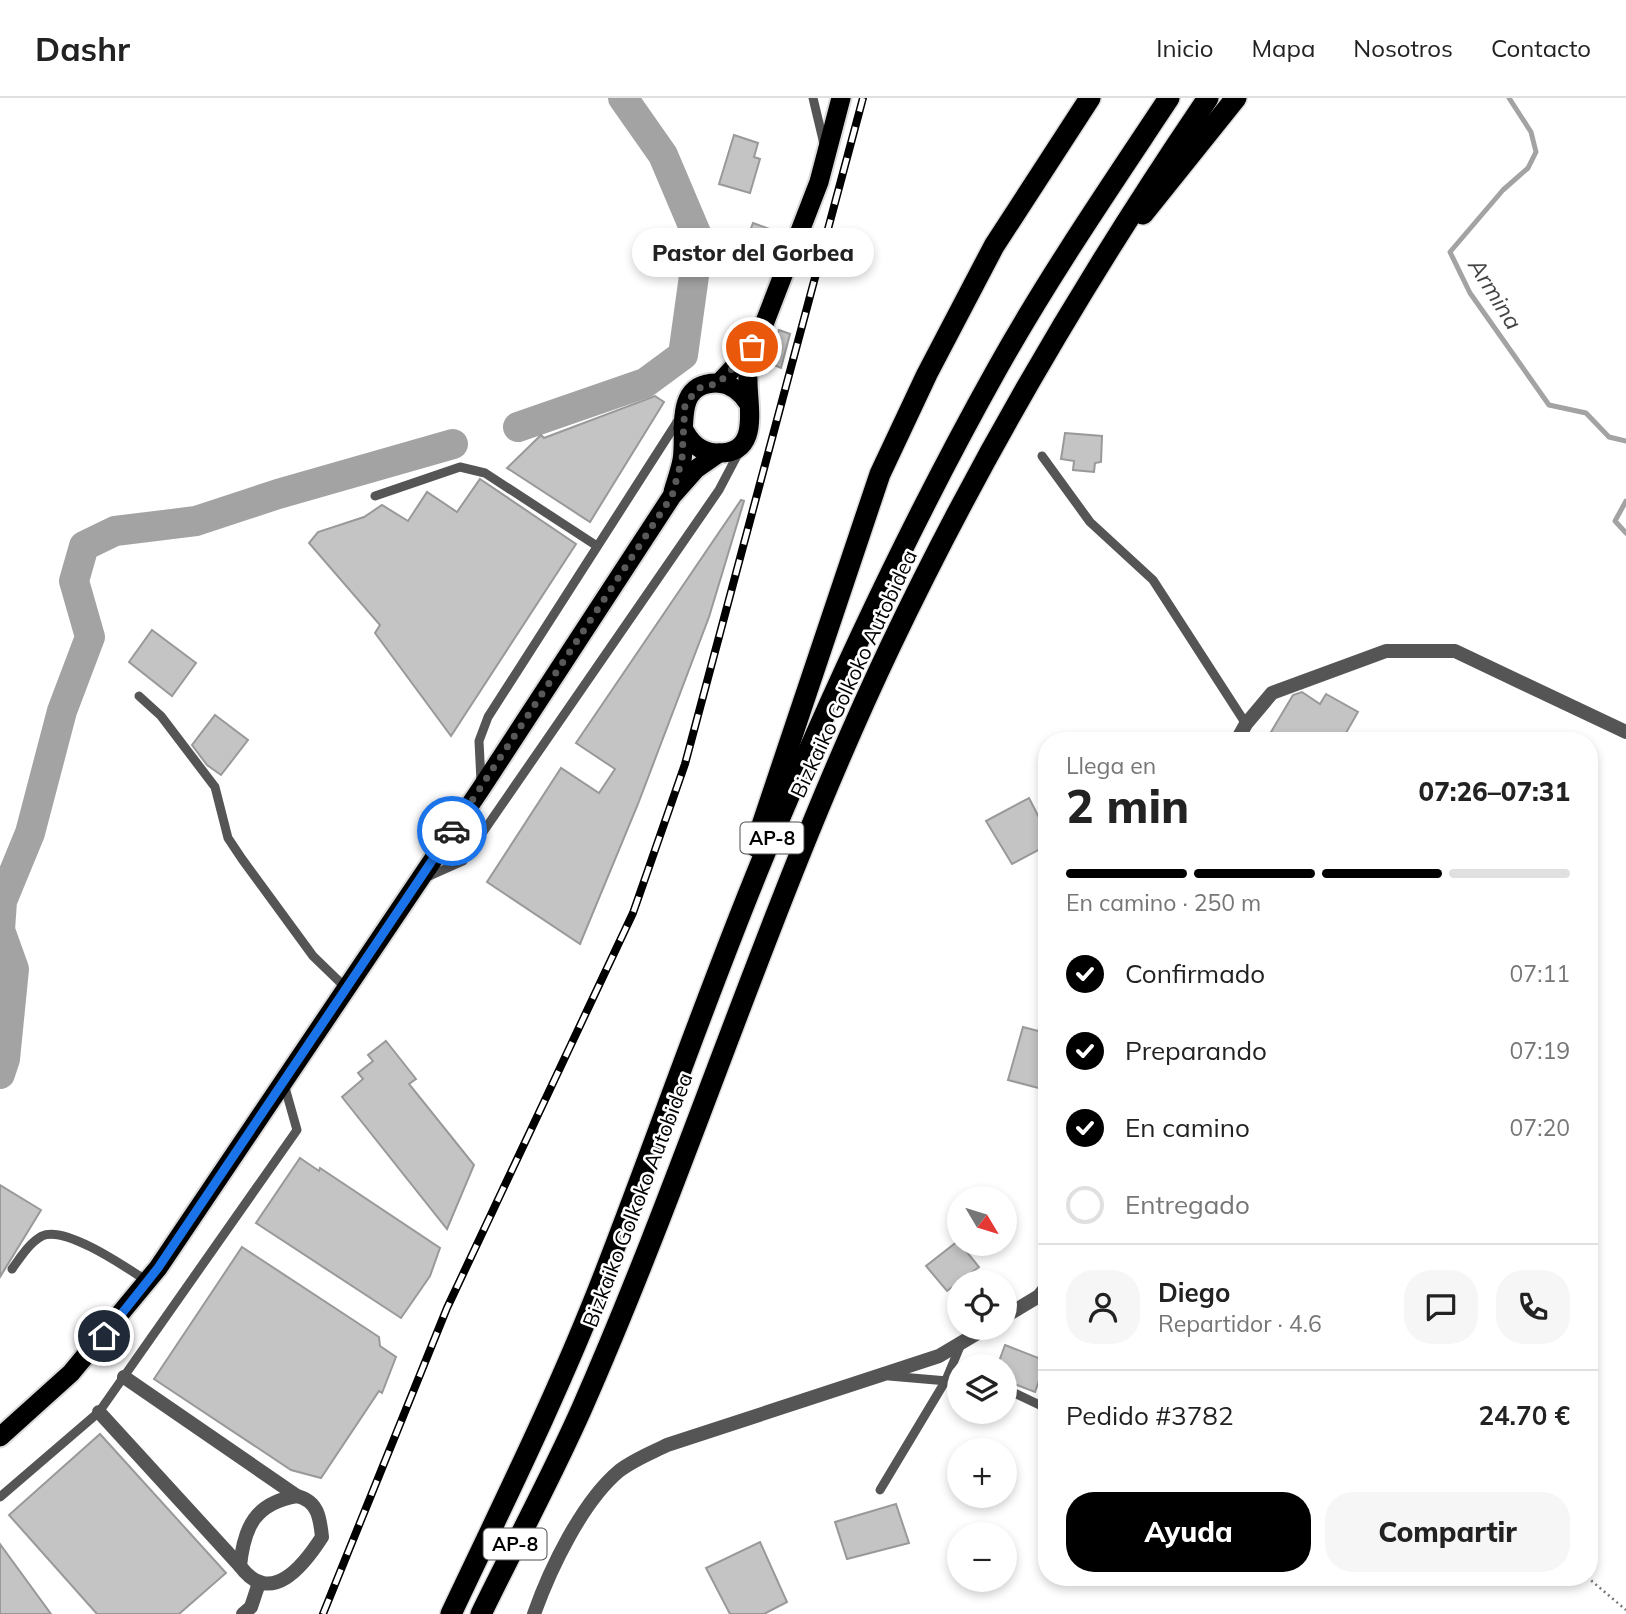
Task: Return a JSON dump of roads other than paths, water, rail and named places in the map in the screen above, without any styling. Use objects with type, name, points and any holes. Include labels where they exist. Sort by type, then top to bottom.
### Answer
[{"type":"highway","points":[[682,421],[696,447],[719,453],[729,452],[744,440],[752,422],[747,377],[752,347],[785,272],[827,153],[841,98]]},
{"type":"highway","points":[[699,1016],[880,474],[927,374],[994,246],[1090,98]]},
{"type":"highway","name":"Bizkaiko Golkoko Autobidea","points":[[451,1614],[522,1466],[603,1278],[699,1016],[776,828],[917,523],[997,368],[1085,225],[1169,98]]},
{"type":"highway","name":"Bizkaiko Golkoko Autobidea","points":[[481,1614],[581,1410],[782,897],[889,648],[956,515],[1032,374],[1208,98]]},
{"type":"highway","points":[[1109,251],[1169,186],[1236,98]]},
{"type":"highway","points":[[719,383],[752,347]]},
{"type":"highway","points":[[672,496],[682,459],[682,421],[691,395],[709,384],[719,383],[737,389],[748,403]]},
{"type":"highway","points":[[0,1437],[71,1373],[147,1281],[482,787],[672,496],[696,469],[719,453]]},
{"type":"street","points":[[1242,732],[1272,694],[1386,652],[1429,649],[1455,651],[1626,732]]},
{"type":"street","points":[[1017,1309],[1038,1297]]},
{"type":"street","points":[[534,1614],[544,1586],[573,1531],[602,1489],[620,1471],[667,1445],[884,1376],[939,1356],[965,1340]]},
{"type":"street","points":[[99,1412],[248,1576],[259,1583],[283,1580],[303,1566],[322,1537],[317,1508],[124,1377]]},
{"type":"street","points":[[240,1566],[243,1542],[253,1520],[270,1504],[297,1496]]},
{"type":"street","points":[[249,1612],[259,1583]]},
{"type":"lane","points":[[813,98],[827,153]]},
{"type":"lane","points":[[482,787],[479,741],[488,717],[682,421]]},
{"type":"lane","points":[[418,882],[463,861],[719,490],[744,440]]},
{"type":"lane","points":[[1042,456],[1090,522],[1153,580],[1246,724]]},
{"type":"lane","points":[[375,496],[460,467],[485,472],[597,547]]},
{"type":"lane","points":[[139,696],[161,716],[215,786],[228,838],[242,859],[313,956],[346,988]]},
{"type":"lane","points":[[0,1497],[99,1412],[297,1130],[284,1082]]},
{"type":"lane","points":[[12,1269],[29,1247],[43,1235],[66,1236],[147,1281]]},
{"type":"lane","points":[[880,1490],[946,1380],[962,1342]]},
{"type":"lane","points":[[884,1376],[946,1380]]},
{"type":"lane","points":[[1017,1394],[1038,1404]]},
{"type":"waterway","points":[[518,427],[645,383],[683,355],[699,240],[663,155],[623,98]]},
{"type":"waterway","name":"Armina","points":[[1509,98],[1531,132],[1536,152],[1528,168],[1503,190],[1450,252],[1470,293],[1549,405],[1586,413],[1609,437],[1626,441]]},
{"type":"waterway","points":[[0,1074],[5,1059],[14,969],[0,930],[2,901],[30,833],[62,711],[90,637],[74,581],[84,546],[115,531],[196,521],[278,494],[453,444]]},
{"type":"waterway","name":"Armina","points":[[1626,501],[1615,521],[1626,533]]},
{"type":"railway","points":[[323,1614],[447,1308],[633,913],[685,764],[863,98]]},
{"type":"place","name":"Pastor del Gorbea","points":[[752,347]]}]
